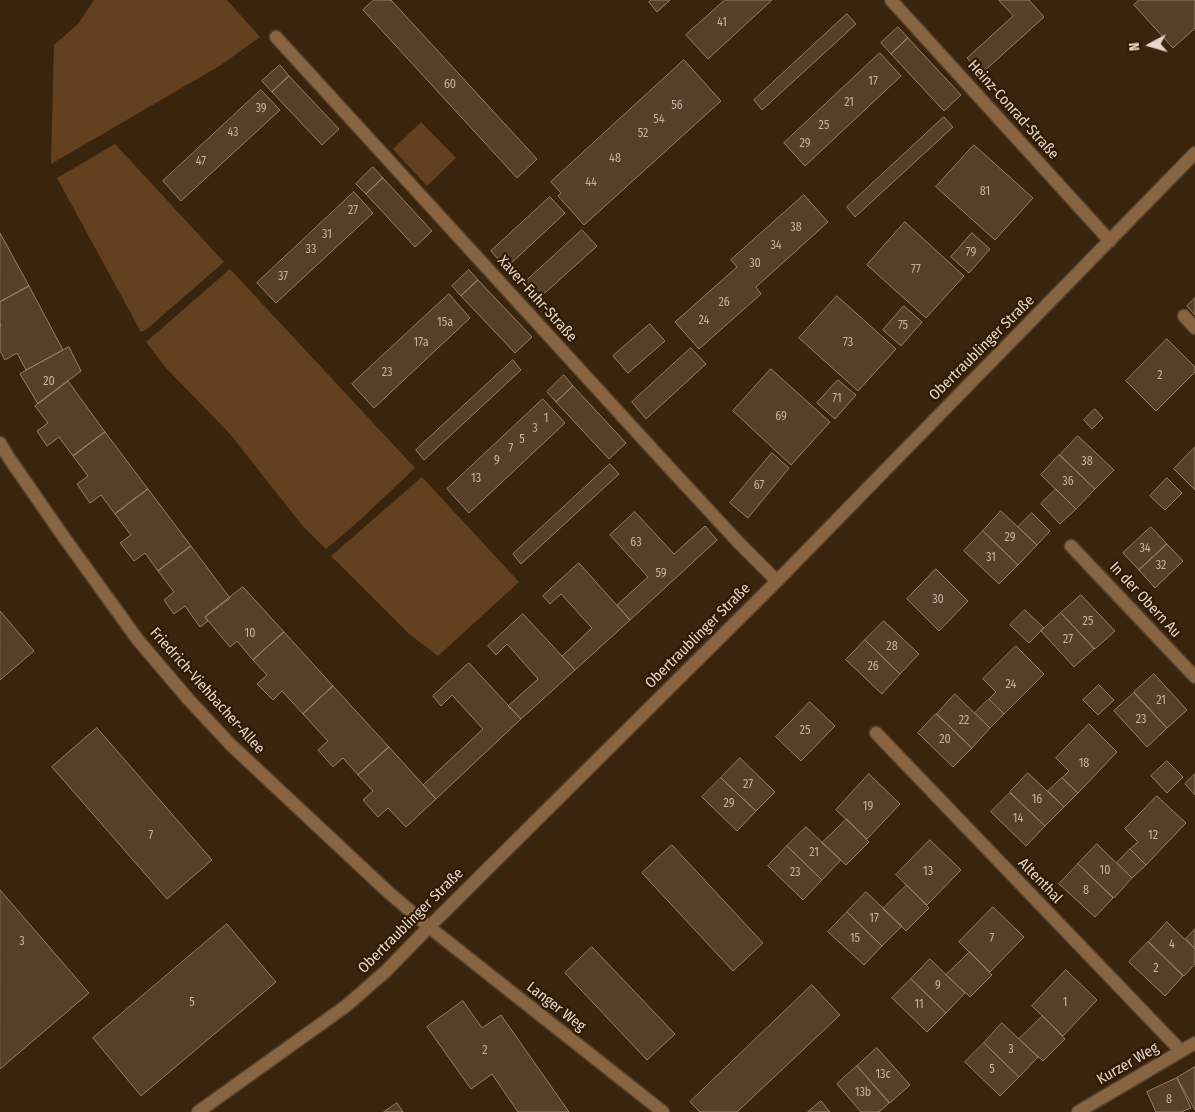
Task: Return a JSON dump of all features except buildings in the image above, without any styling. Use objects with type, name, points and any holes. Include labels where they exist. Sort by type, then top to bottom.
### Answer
[{"type":"street","name":"Heinz-Conrad-Straße","points":[[891,0],[1110,241]]},
{"type":"street","name":"Xaver-Fuhr-Straße","points":[[276,37],[739,543],[777,580]]},
{"type":"street","name":"Obertraublinger Straße","points":[[198,1112],[346,1006],[386,972],[429,926],[777,580],[1195,153]]},
{"type":"street","points":[[1184,316],[1195,328]]},
{"type":"street","name":"Friedrich-Viehbacher-Allee","points":[[0,443],[5,461],[63,536],[138,640],[189,700],[275,788],[387,891],[429,926]]},
{"type":"street","name":"In der Obern Au","points":[[1071,546],[1195,677]]},
{"type":"street","name":"Altenthal","points":[[876,732],[1181,1051]]},
{"type":"street","name":"Langer Weg","points":[[429,926],[663,1112]]},
{"type":"street","name":"Kurzer Weg","points":[[1078,1112],[1195,1043]]},
{"type":"shaded area","points":[[94,0],[227,0],[260,37],[221,65],[51,164],[54,45],[78,24]]},
{"type":"shaded area","points":[[421,122],[456,158],[427,186],[393,149]]},
{"type":"shaded area","points":[[115,144],[224,262],[147,329],[141,332],[57,178]]},
{"type":"shaded area","points":[[230,269],[415,468],[359,521],[326,549],[301,524],[230,434],[166,368],[146,342]]},
{"type":"shaded area","points":[[422,477],[519,582],[438,656],[408,633],[331,556]]}]
